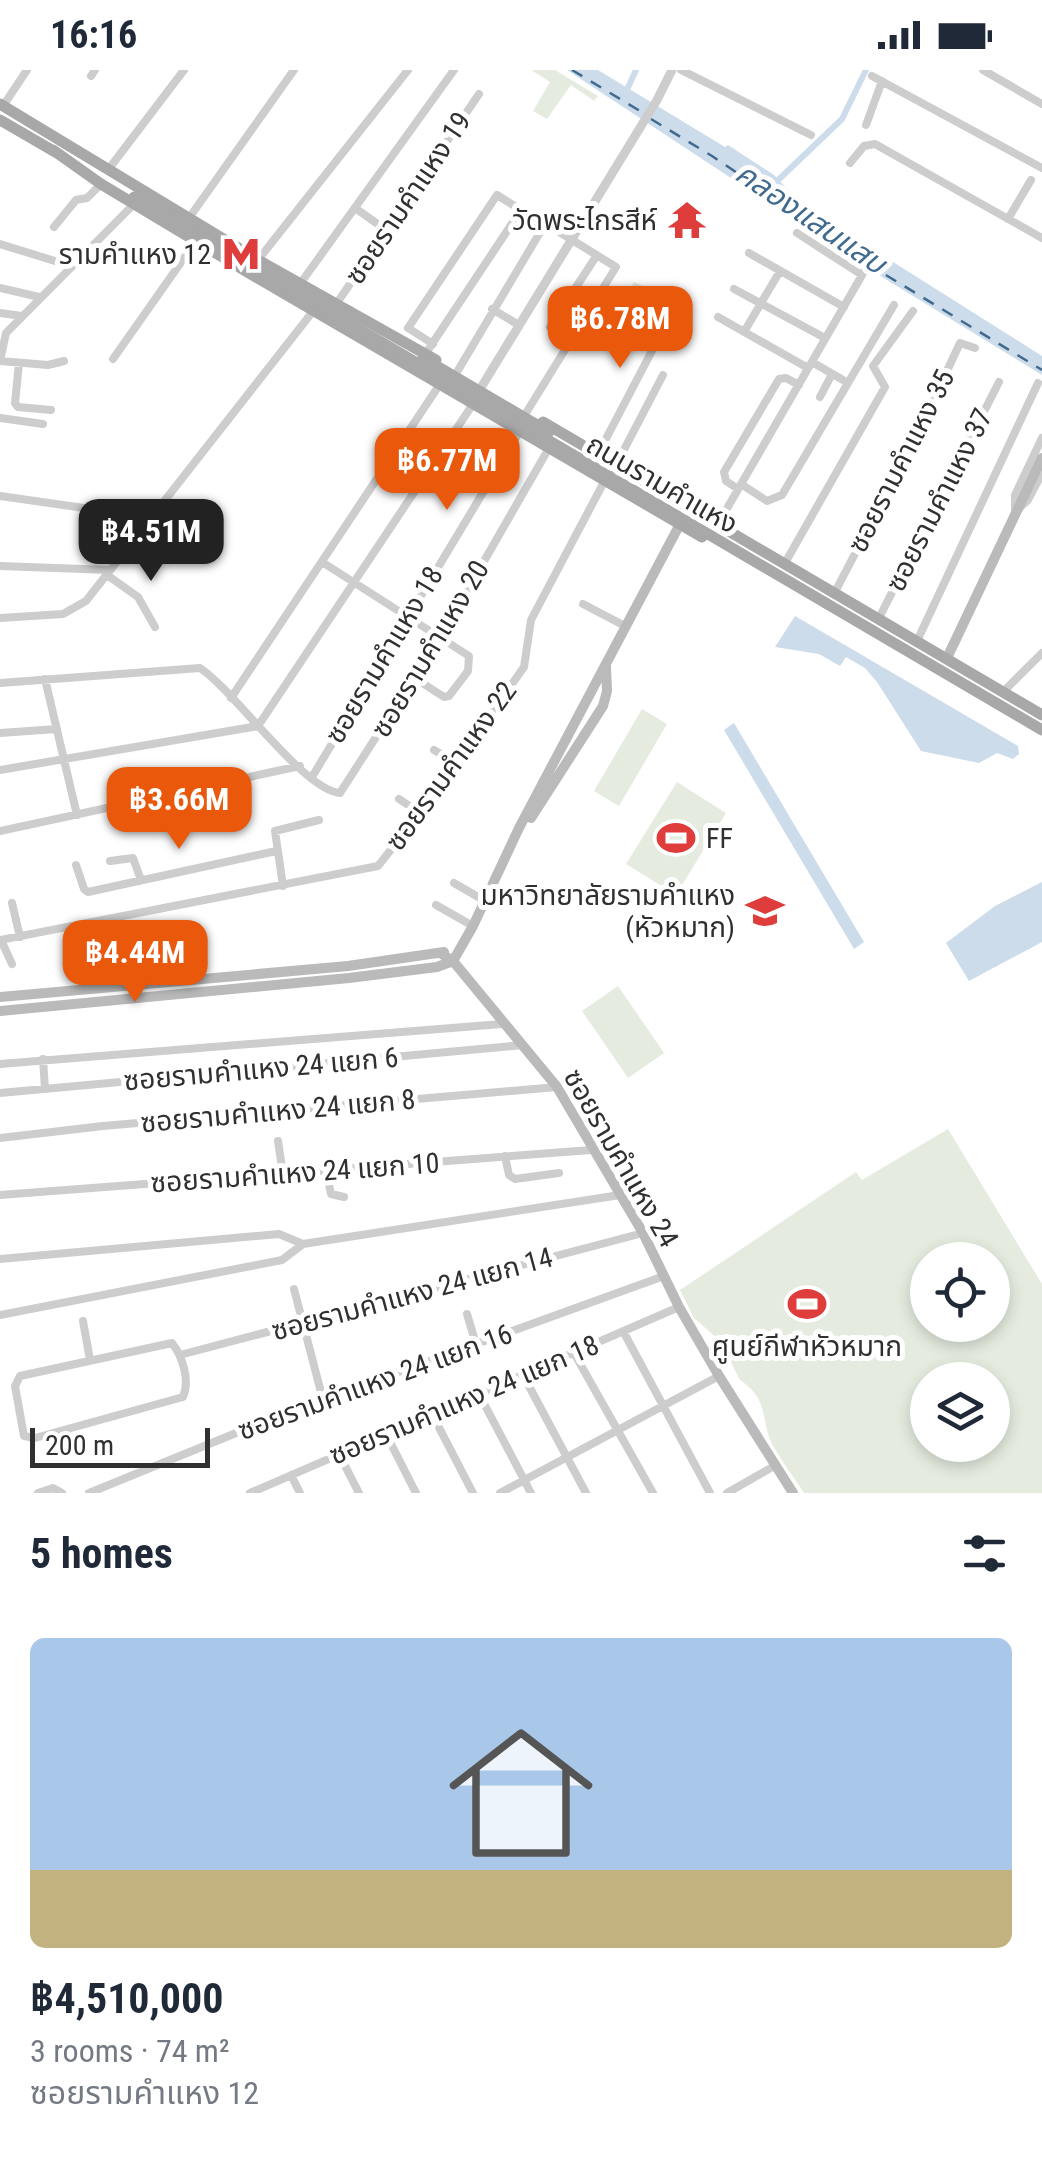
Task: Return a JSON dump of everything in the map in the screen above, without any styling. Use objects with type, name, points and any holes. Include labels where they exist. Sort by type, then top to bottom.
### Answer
[{"type":"main road","name":"ถนนรามคำแหง","points":[[1,110],[101,184],[134,200],[196,241],[938,676],[1042,732]]},
{"type":"main road","name":"ถนนรามคำแหง","points":[[1,110],[1041,715]]},
{"type":"main road","name":"ถนนรามคำแหง","points":[[53,150],[1042,732]]},
{"type":"main road","name":"ถนนรามคำแหง","points":[[301,285],[430,348],[456,372],[1041,715]]},
{"type":"main road","points":[[565,457],[574,440]]},
{"type":"main road","points":[[938,676],[1042,458]]},
{"type":"main road","points":[[0,997],[456,966],[505,856],[680,524],[684,504]]},
{"type":"main road","points":[[505,856],[605,699],[607,662]]},
{"type":"main road","points":[[561,748],[591,703],[598,707],[593,719]]},
{"type":"main road","points":[[0,1011],[348,972],[440,953],[454,949],[466,939]]},
{"type":"main road","name":"ซอยรามคำแหง 24","points":[[440,953],[456,966],[556,1087],[643,1233],[719,1376],[793,1493]]},
{"type":"main road","points":[[65,992],[66,1004]]},
{"type":"street","points":[[1,110],[27,70]]},
{"type":"street","points":[[108,170],[184,70]]},
{"type":"street","points":[[190,218],[294,70]]},
{"type":"street","points":[[258,260],[408,70]]},
{"type":"street","points":[[301,285],[454,70]]},
{"type":"street","points":[[482,386],[672,70]]},
{"type":"street","points":[[681,70],[811,135]]},
{"type":"street","points":[[866,125],[878,79],[886,70]]},
{"type":"street","points":[[983,70],[1042,104]]},
{"type":"street","points":[[878,79],[1042,168]]},
{"type":"street","name":"ซอยรามคำแหง 19","points":[[337,303],[479,94]]},
{"type":"street","points":[[850,164],[864,146],[875,144],[1042,238]]},
{"type":"street","points":[[1008,219],[1031,180]]},
{"type":"street","points":[[54,227],[76,200],[88,198],[101,184]]},
{"type":"street","points":[[497,196],[521,210],[430,348],[408,328],[497,196]]},
{"type":"street","points":[[64,362],[48,366],[0,361],[6,333],[134,200]]},
{"type":"street","points":[[355,208],[386,230]]},
{"type":"street","points":[[526,413],[616,267],[530,214]]},
{"type":"street","points":[[456,372],[545,224]]},
{"type":"street","points":[[718,524],[864,272],[797,233]]},
{"type":"street","points":[[114,360],[196,241]]},
{"type":"street","points":[[0,244],[71,266]]},
{"type":"street","points":[[748,253],[844,307]]},
{"type":"street","points":[[550,327],[597,255]]},
{"type":"street","points":[[744,332],[780,271]]},
{"type":"street","points":[[580,282],[599,294]]},
{"type":"street","points":[[0,288],[39,297]]},
{"type":"street","points":[[734,288],[826,338]]},
{"type":"street","points":[[598,454],[676,304]]},
{"type":"street","points":[[799,385],[786,378],[778,380],[724,472],[726,480],[767,501],[782,496],[894,305]]},
{"type":"street","points":[[564,307],[583,319]]},
{"type":"street","points":[[0,618],[70,612],[86,601],[314,310]]},
{"type":"street","points":[[492,310],[519,325]]},
{"type":"street","points":[[784,564],[884,387],[873,366],[913,311]]},
{"type":"street","points":[[0,313],[22,316]]},
{"type":"street","points":[[718,317],[844,380]]},
{"type":"street","name":"ซอยรามคำแหง 35","points":[[834,592],[918,435],[960,343],[975,348]]},
{"type":"street","points":[[19,364],[15,403],[18,407],[52,410]]},
{"type":"street","points":[[820,397],[832,374]]},
{"type":"street","points":[[616,465],[663,375]]},
{"type":"street","name":"ซอยรามคำแหง 37","points":[[879,618],[999,382]]},
{"type":"street","points":[[917,641],[1038,383]]},
{"type":"street","points":[[231,698],[440,384]]},
{"type":"street","points":[[0,770],[258,726],[473,404]]},
{"type":"street","points":[[760,411],[777,422]]},
{"type":"street","points":[[0,418],[43,424]]},
{"type":"street","name":"ซอยรามคำแหง 18","points":[[312,776],[520,431]]},
{"type":"street","points":[[1015,512],[1015,495],[1042,438]]},
{"type":"street","name":"ซอยรามคำแหง 20","points":[[312,776],[336,793],[344,790],[550,448]]},
{"type":"street","points":[[1015,512],[1025,504],[1042,473]]},
{"type":"street","name":"ซอยรามคำแหง 22","points":[[0,940],[378,866],[524,667],[530,620],[605,480]]},
{"type":"street","points":[[0,496],[154,518]]},
{"type":"street","points":[[322,562],[469,656],[468,671],[454,693],[444,696],[413,677]]},
{"type":"street","points":[[0,566],[109,573],[138,597],[155,627]]},
{"type":"street","points":[[583,604],[626,626]]},
{"type":"street","points":[[1002,692],[1042,653]]},
{"type":"street","points":[[0,683],[194,666],[207,672],[312,776]]},
{"type":"street","points":[[46,679],[77,815]]},
{"type":"street","points":[[0,734],[57,730]]},
{"type":"street","points":[[434,750],[456,763]]},
{"type":"street","points":[[0,831],[300,766]]},
{"type":"street","points":[[399,800],[420,813]]},
{"type":"street","points":[[284,886],[275,831],[319,820]]},
{"type":"street","points":[[76,865],[88,892],[276,851]]},
{"type":"street","points":[[110,861],[133,858],[141,880]]},
{"type":"street","points":[[454,883],[485,900]]},
{"type":"street","points":[[12,903],[20,936]]},
{"type":"street","points":[[436,905],[473,926]]},
{"type":"street","points":[[0,940],[12,964]]},
{"type":"street","points":[[0,1064],[502,1024]]},
{"type":"street","name":"ซอยรามคำแหง 24 แยก 6","points":[[0,1093],[523,1045]]},
{"type":"street","points":[[43,1060],[45,1088]]},
{"type":"street","name":"ซอยรามคำแหง 24 แยก 8","points":[[0,1138],[556,1087]]},
{"type":"street","points":[[278,1141],[282,1174]]},
{"type":"street","name":"ซอยรามคำแหง 24 แยก 10","points":[[0,1194],[591,1150]]},
{"type":"street","points":[[505,1156],[509,1175],[515,1179],[559,1172]]},
{"type":"street","points":[[326,1171],[331,1194],[344,1197]]},
{"type":"street","points":[[0,1315],[282,1260],[303,1244],[620,1195]]},
{"type":"street","name":"ซอยรามคำแหง 24 แยก 14","points":[[180,1355],[643,1233]]},
{"type":"street","points":[[0,1259],[284,1234],[303,1244]]},
{"type":"street","name":"ซอยรามคำแหง 24 แยก 16","points":[[89,1493],[323,1400],[664,1276]]},
{"type":"street","points":[[294,1289],[323,1400]]},
{"type":"street","name":"ซอยรามคำแหง 24 แยก 18","points":[[250,1493],[679,1307]]},
{"type":"street","points":[[467,1314],[476,1344]]},
{"type":"street","points":[[82,1321],[90,1360]]},
{"type":"street","points":[[623,1331],[710,1493]]},
{"type":"street","points":[[172,1343],[180,1355],[187,1385],[183,1397],[35,1438],[24,1436],[17,1379],[90,1360],[172,1343]]},
{"type":"street","points":[[574,1352],[653,1493]]},
{"type":"street","points":[[523,1375],[586,1493]]},
{"type":"street","points":[[500,1493],[719,1376]]},
{"type":"street","points":[[479,1394],[531,1493]]},
{"type":"street","points":[[432,1414],[473,1493]]},
{"type":"street","points":[[386,1434],[416,1493]]},
{"type":"street","points":[[339,1454],[359,1493]]},
{"type":"street","points":[[727,1493],[776,1464]]},
{"type":"street","points":[[291,1475],[300,1493]]},
{"type":"street","points":[[38,1493],[53,1488],[62,1493]]},
{"type":"shaded area","points":[[531,70],[555,70],[598,96],[594,101],[571,85],[547,119],[533,111],[550,82]]},
{"type":"shaded area","points":[[634,282],[668,298],[646,334],[613,314]]},
{"type":"shaded area","points":[[642,709],[667,724],[619,806],[594,791]]},
{"type":"shaded area","name":"FF","points":[[677,782],[726,813],[676,895],[626,864]]},
{"type":"shaded area","points":[[618,986],[664,1053],[628,1078],[582,1011]]},
{"type":"shaded area","name":"ศูนย์กีฬาหัวหมาก","points":[[948,1129],[1042,1284],[1042,1493],[804,1493],[772,1444],[756,1395],[740,1380],[720,1341],[694,1318],[680,1290],[856,1172],[862,1180]]},
{"type":"water","name":"คลองแสนแสบ","points":[[567,70],[598,70],[725,147],[728,145],[774,175],[801,204],[1042,356],[1042,375],[869,269]]},
{"type":"water","points":[[795,616],[1018,746],[1019,754],[1013,759],[997,753],[979,763],[921,751],[865,668],[846,657],[840,666],[819,654],[775,647]]},
{"type":"water","points":[[734,723],[864,942],[854,949],[724,730]]},
{"type":"water","points":[[1042,882],[1042,942],[969,981],[946,943],[995,906]]},
{"type":"waterway","points":[[626,92],[636,70]]},
{"type":"waterway","name":"คลองแสนแสบ","points":[[774,184],[842,119],[866,70]]},
{"type":"ferry route","points":[[572,70],[645,114]]},
{"type":"ferry route","points":[[651,119],[873,264],[874,272],[881,272],[1042,370]]},
{"type":"place","name":"วัดพระไกรสีห์","points":[[687,220]]},
{"type":"place","name":"รามคำแหง 12","points":[[241,254]]},
{"type":"place","name":"FF","points":[[676,838]]},
{"type":"place","name":"มหาวิทยาลัยรามคำแหง (หัวหมาก)","points":[[765,911]]},
{"type":"place","name":"ศูนย์กีฬาหัวหมาก","points":[[807,1304]]}]
